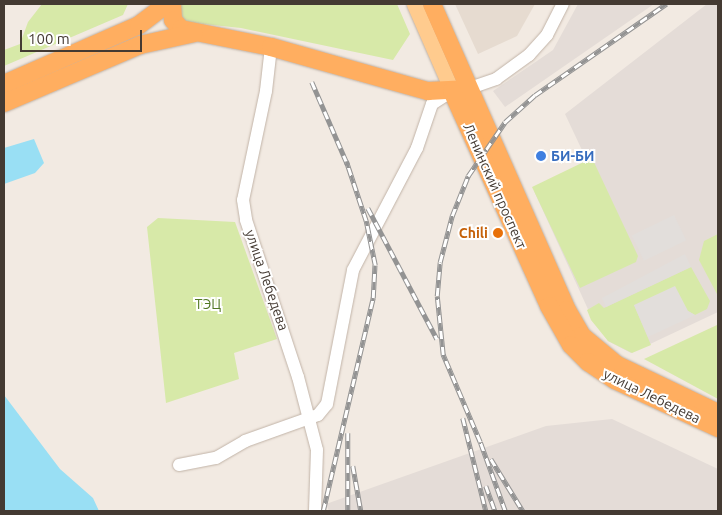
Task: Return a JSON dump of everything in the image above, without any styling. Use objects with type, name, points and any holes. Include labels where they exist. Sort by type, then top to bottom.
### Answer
[{"type":"highway","points":[[4,84],[139,25],[167,4]]},
{"type":"highway","points":[[172,4],[173,20],[181,29],[194,33],[271,47],[428,91],[461,89]]},
{"type":"highway","name":"Ленинский проспект","points":[[432,4],[461,89],[566,310],[593,357]]},
{"type":"highway","points":[[4,103],[140,45],[194,33]]},
{"type":"highway","name":"улица Лебедева","points":[[593,357],[617,365],[718,414]]},
{"type":"highway","name":"улица Лебедева","points":[[593,357],[615,380],[718,428]]},
{"type":"main road","name":"Ленинский проспект","points":[[414,4],[461,89]]},
{"type":"street","points":[[179,465],[216,458],[245,440],[318,415],[327,404],[353,270],[417,148],[432,104],[461,89],[496,79],[529,55],[547,34],[563,4]]},
{"type":"street","name":"улица Лебедева","points":[[271,47],[266,91],[243,200],[246,220],[310,419],[317,450],[315,511]]},
{"type":"shaded area","points":[[455,4],[535,4],[517,36],[478,54]]},
{"type":"shaded area","points":[[578,4],[654,4],[505,107],[493,91],[553,50]]},
{"type":"shaded area","points":[[707,4],[718,4],[718,312],[631,353],[608,341],[592,318],[534,191],[589,165],[565,114]]},
{"type":"shaded area","points":[[674,215],[686,240],[644,261],[632,236]]},
{"type":"shaded area","points":[[685,254],[691,267],[606,307],[602,298]]},
{"type":"shaded area","points":[[675,286],[688,311],[695,315],[648,337],[634,305]]},
{"type":"shaded area","points":[[612,419],[718,469],[718,511],[329,511],[326,504],[546,426]]},
{"type":"green space","points":[[42,4],[128,4],[123,15],[4,66],[4,50],[20,44],[28,22]]},
{"type":"green space","points":[[177,4],[397,4],[410,34],[393,60],[241,28],[184,22]]},
{"type":"green space","points":[[592,158],[638,256],[636,262],[580,288],[532,187]]},
{"type":"green space","name":"ТЭЦ","points":[[158,218],[235,222],[277,339],[234,353],[239,379],[166,403],[147,227]]},
{"type":"green space","points":[[718,234],[718,296],[699,260],[704,241]]},
{"type":"green space","points":[[691,267],[710,301],[707,309],[695,315],[688,311],[634,305],[651,345],[632,353],[608,341],[591,320],[587,310],[599,303],[604,308]]},
{"type":"green space","points":[[717,325],[718,399],[644,359]]},
{"type":"water","points":[[34,139],[44,163],[35,173],[4,184],[4,148]]},
{"type":"water","points":[[4,395],[60,469],[93,498],[99,511],[4,511]]},
{"type":"railway","points":[[505,511],[480,442],[443,355],[437,296],[440,262],[452,216],[468,176],[505,122],[535,95],[666,4]]},
{"type":"railway","points":[[312,82],[348,165]]},
{"type":"railway","points":[[323,511],[373,298],[375,265],[366,221],[346,161]]},
{"type":"railway","points":[[368,208],[437,339]]},
{"type":"railway","points":[[463,418],[486,511]]},
{"type":"railway","points":[[348,433],[348,511]]},
{"type":"railway","points":[[491,459],[523,511]]},
{"type":"railway","points":[[353,466],[361,511]]},
{"type":"railway","points":[[486,486],[495,511]]},
{"type":"place","name":"БИ-БИ","points":[[541,156]]},
{"type":"place","name":"Chili","points":[[498,233]]}]
